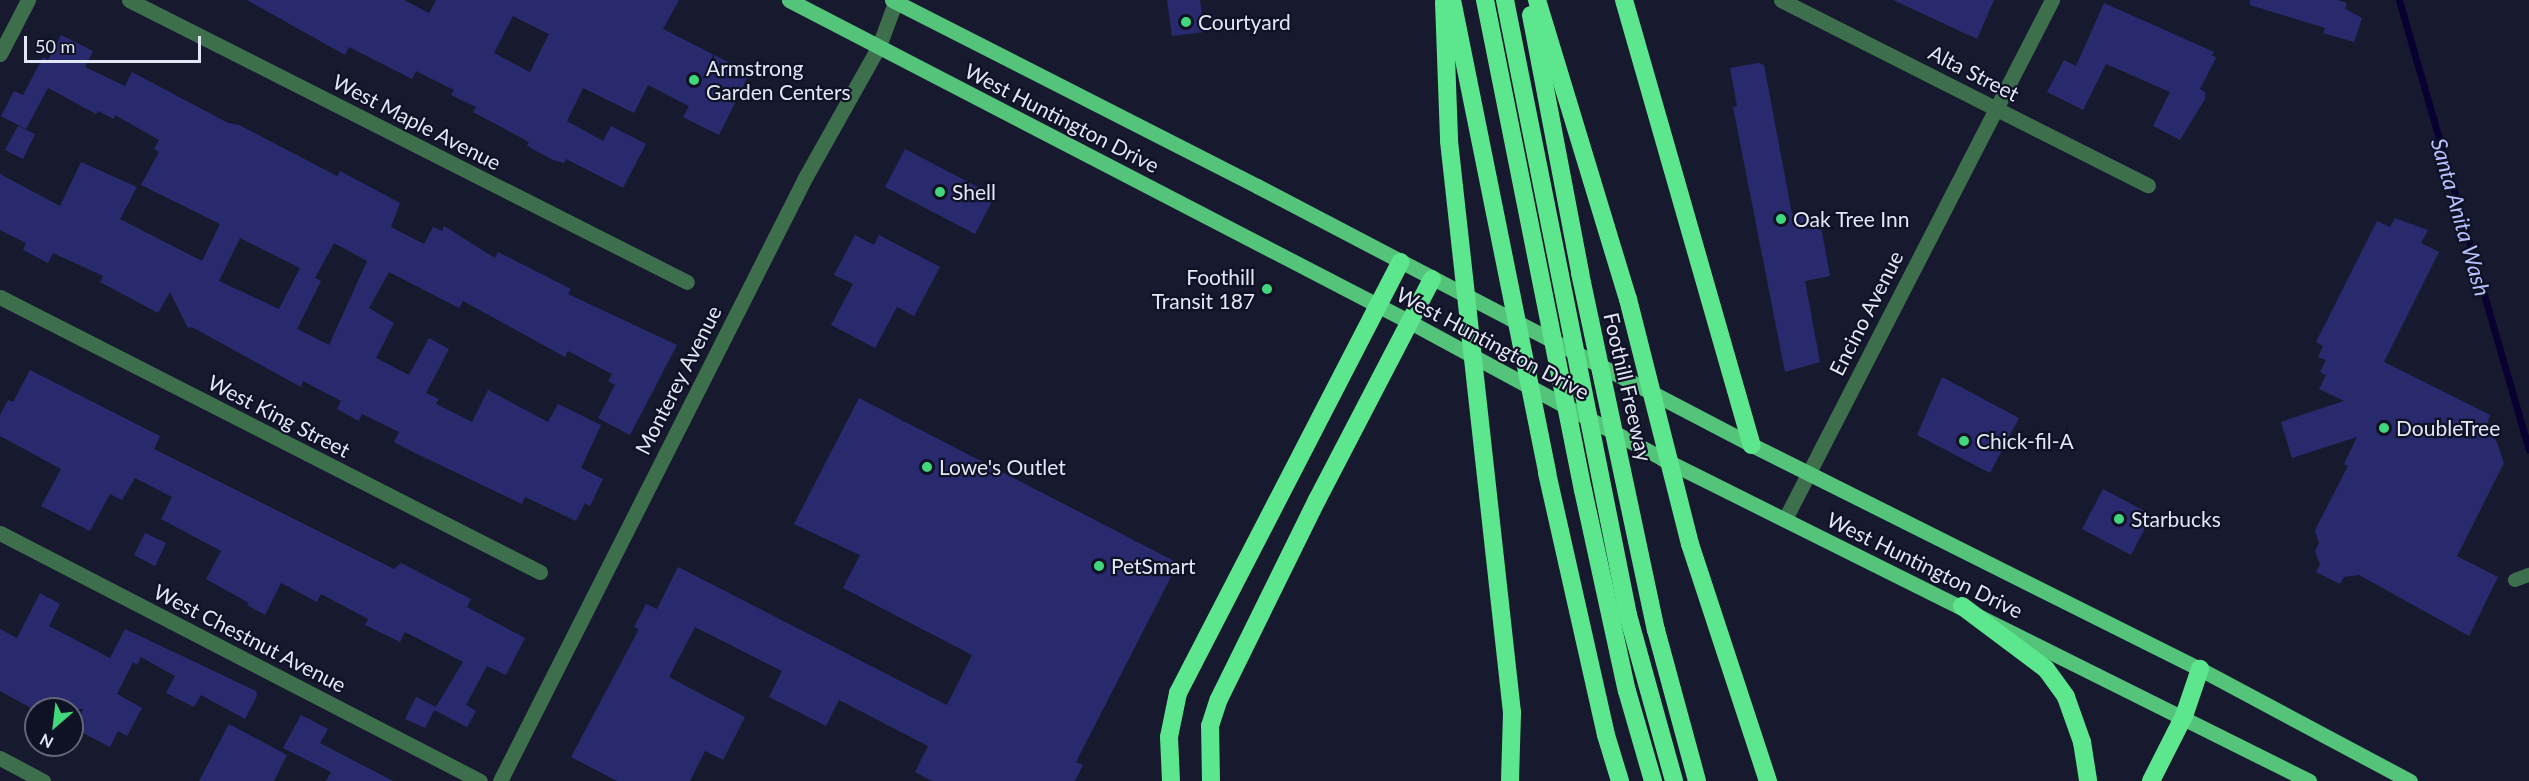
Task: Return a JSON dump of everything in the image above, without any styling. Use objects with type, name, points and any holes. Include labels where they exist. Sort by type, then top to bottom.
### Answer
[{"type":"highway","points":[[1444,0],[1449,141],[1512,713],[1510,781]]},
{"type":"highway","points":[[1452,0],[1501,234],[1547,473],[1606,735],[1620,781]]},
{"type":"highway","points":[[1485,0],[1583,490],[1627,691],[1653,781]]},
{"type":"highway","points":[[1506,0],[1628,615],[1674,781]]},
{"type":"highway","name":"Foothill Freeway","points":[[1528,0],[1580,273],[1634,518],[1656,630],[1697,781]]},
{"type":"highway","points":[[1537,0],[1628,299],[1690,544],[1768,781]]},
{"type":"highway","points":[[1624,0],[1752,445]]},
{"type":"highway","points":[[1171,781],[1169,737],[1178,693],[1400,262]]},
{"type":"highway","points":[[1211,781],[1210,726],[1219,699],[1317,500],[1432,279]]},
{"type":"highway","points":[[1962,606],[2046,669],[2066,697],[2082,742],[2088,781]]},
{"type":"highway","points":[[2151,781],[2184,716],[2200,669]]},
{"type":"main road","name":"West Huntington Drive","points":[[789,0],[1410,322],[1663,459],[2184,716],[2309,781]]},
{"type":"main road","name":"West Huntington Drive","points":[[894,1],[1752,445],[2200,669],[2410,781]]},
{"type":"street","points":[[0,54],[28,0]]},
{"type":"street","name":"West Maple Avenue","points":[[129,0],[687,282]]},
{"type":"street","name":"Alta Street","points":[[1781,0],[2148,185]]},
{"type":"street","name":"Encino Avenue","points":[[1785,519],[2052,0]]},
{"type":"street","name":"Monterey Avenue","points":[[500,781],[806,176],[879,46],[894,1]]},
{"type":"street","name":"West King Street","points":[[0,297],[540,572]]},
{"type":"street","name":"West Chestnut Avenue","points":[[0,533],[480,781]]},
{"type":"street","points":[[2515,580],[2529,575]]},
{"type":"street","points":[[0,758],[43,781]]},
{"type":"building","points":[[247,0],[404,0],[429,13],[436,0],[679,0],[663,29],[750,73],[719,135],[683,117],[689,106],[648,85],[634,113],[583,88],[567,121],[603,141],[611,126],[646,144],[623,188],[566,159],[564,163],[553,160],[527,146],[529,142],[473,112],[476,107],[451,95],[454,90],[416,71],[412,79],[349,47],[345,55]],"holes":[[[513,16],[549,34],[530,72],[494,53]]]},
{"type":"building","name":"Courtyard","points":[[1167,0],[1200,0],[1204,32],[1172,36]]},
{"type":"building","points":[[1893,0],[1994,0],[1977,39]]},
{"type":"building","points":[[2250,0],[2337,0],[2347,3],[2345,9],[2362,18],[2354,42],[2323,33],[2325,28],[2250,5]]},
{"type":"building","points":[[2104,3],[2214,52],[2212,55],[2216,58],[2200,89],[2205,92],[2205,99],[2180,140],[2153,126],[2170,92],[2106,64],[2083,110],[2047,92],[2064,60],[2076,66]]},
{"type":"building","points":[[61,35],[93,51],[85,67],[125,86],[132,72],[228,123],[239,125],[337,176],[340,171],[400,203],[391,227],[424,244],[433,227],[442,231],[444,226],[495,258],[498,252],[571,289],[568,294],[677,345],[630,435],[598,418],[615,385],[608,381],[612,374],[568,351],[565,357],[463,301],[459,308],[389,272],[369,308],[394,323],[376,358],[409,375],[429,338],[449,349],[426,393],[439,399],[436,404],[472,422],[488,390],[548,422],[558,404],[601,425],[581,468],[603,479],[590,506],[585,503],[576,521],[525,497],[522,504],[394,442],[399,432],[362,414],[359,421],[337,409],[341,401],[303,381],[301,387],[192,327],[188,328],[170,292],[158,313],[100,282],[103,276],[53,253],[48,263],[23,250],[26,243],[0,230],[0,174],[60,206],[81,162],[137,187],[120,219],[202,261],[220,224],[141,185],[159,152],[154,149],[159,140],[115,115],[114,119],[98,111],[96,114],[48,88],[26,129],[1,116],[14,91],[23,95],[43,57],[48,60]],"holes":[[[240,238],[300,268],[279,309],[219,281]],[[334,243],[367,261],[329,345],[297,329],[321,281],[315,278]]]},
{"type":"building","name":"Oak Tree Inn","points":[[1758,63],[1764,65],[1792,214],[1804,212],[1807,229],[1821,227],[1830,276],[1805,281],[1820,362],[1785,372],[1733,107],[1737,106],[1730,68]]},
{"type":"building","points":[[18,126],[35,134],[23,159],[5,150]]},
{"type":"building","points":[[905,149],[995,196],[975,234],[885,187]]},
{"type":"building","name":"DoubleTree","points":[[2395,218],[2428,230],[2421,243],[2439,252],[2384,362],[2490,415],[2484,433],[2496,440],[2504,463],[2457,556],[2498,577],[2469,636],[2359,575],[2344,577],[2340,584],[2316,572],[2320,564],[2315,551],[2319,543],[2315,530],[2348,466],[2344,464],[2357,437],[2292,458],[2281,422],[2344,401],[2319,389],[2326,375],[2320,372],[2326,360],[2318,357],[2323,346],[2316,342],[2377,221],[2390,227]]},
{"type":"building","points":[[855,235],[874,245],[879,235],[940,267],[914,316],[897,307],[875,348],[831,325],[853,284],[834,275]]},
{"type":"building","points":[[30,370],[160,436],[154,449],[394,569],[401,563],[471,599],[467,607],[525,638],[506,675],[487,666],[466,705],[476,711],[467,727],[434,710],[463,662],[405,632],[400,642],[365,625],[368,619],[321,594],[317,602],[281,583],[265,615],[247,605],[249,603],[206,579],[221,551],[161,519],[172,497],[135,478],[122,500],[110,494],[90,531],[41,506],[61,469],[0,436],[0,415],[8,400],[13,402]]},
{"type":"building","points":[[1942,377],[2019,418],[1990,473],[1917,435]]},
{"type":"building","points":[[859,398],[1178,563],[1076,762],[1083,765],[1075,781],[932,781],[915,772],[928,746],[839,700],[826,726],[769,697],[782,671],[695,627],[669,677],[745,717],[723,760],[705,751],[690,781],[617,781],[571,757],[639,629],[634,627],[646,604],[657,609],[678,567],[947,705],[972,655],[843,588],[860,555],[794,524]]},
{"type":"building","points":[[2103,489],[2152,515],[2131,555],[2082,529]]},
{"type":"building","points":[[145,533],[166,543],[155,566],[134,555]]},
{"type":"building","points":[[40,593],[60,604],[49,626],[110,658],[125,629],[256,691],[257,696],[245,719],[201,695],[194,707],[166,693],[175,676],[141,657],[137,665],[133,662],[117,694],[142,708],[127,736],[118,731],[110,747],[84,734],[84,697],[24,697],[24,704],[0,691],[0,629],[17,638]]},
{"type":"building","points":[[416,697],[436,707],[425,728],[405,719]]},
{"type":"building","points":[[301,715],[328,729],[320,743],[393,781],[326,781],[331,772],[283,748]]},
{"type":"building","points":[[229,724],[287,755],[274,781],[199,781]]},
{"type":"waterway","name":"Santa Anita Wash","points":[[2399,0],[2529,450]]},
{"type":"place","name":"Courtyard","points":[[1186,22]]},
{"type":"place","name":"Armstrong Garden Centers","points":[[694,80]]},
{"type":"place","name":"Shell","points":[[940,192]]},
{"type":"place","name":"Oak Tree Inn","points":[[1781,219]]},
{"type":"place","name":"Foothill Transit 187","points":[[1267,289]]},
{"type":"place","name":"DoubleTree","points":[[2384,428]]},
{"type":"place","name":"Chick-fil-A","points":[[1964,441]]},
{"type":"place","name":"Lowe's Outlet","points":[[927,467]]},
{"type":"place","name":"Starbucks","points":[[2119,519]]},
{"type":"place","name":"PetSmart","points":[[1099,566]]}]
